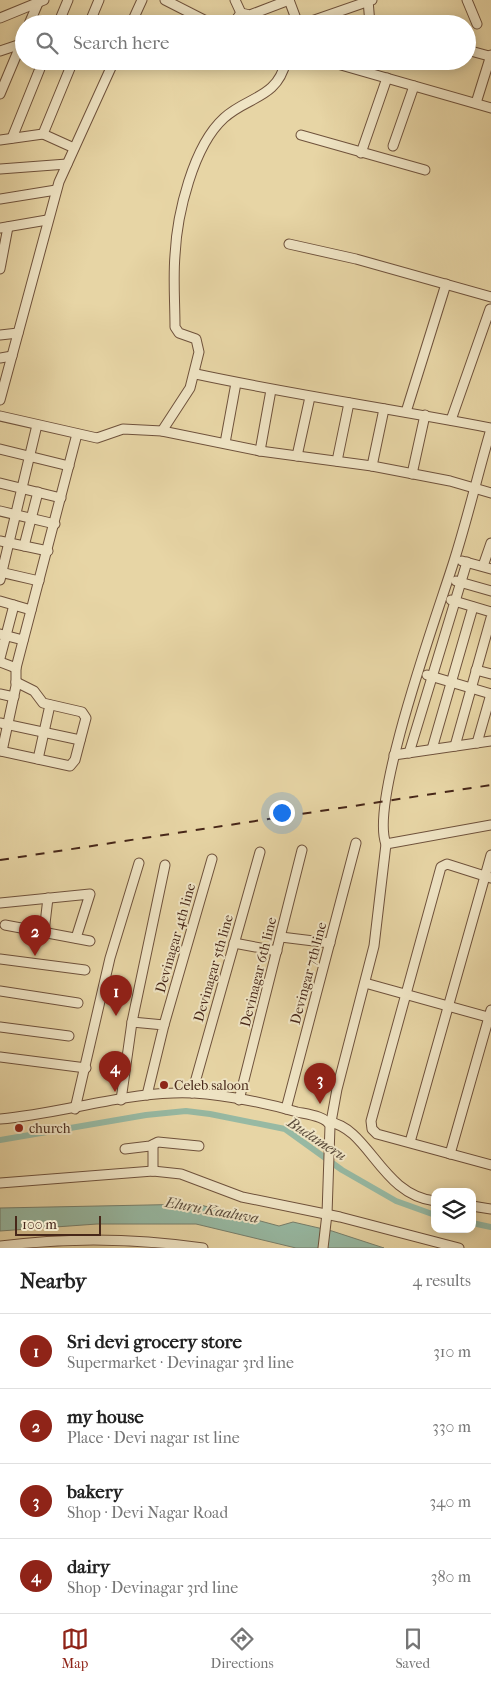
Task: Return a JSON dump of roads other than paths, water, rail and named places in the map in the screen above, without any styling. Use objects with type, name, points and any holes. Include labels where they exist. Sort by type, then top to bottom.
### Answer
[{"type":"street","points":[[62,15],[68,0]]},
{"type":"street","points":[[93,15],[99,0]]},
{"type":"street","points":[[135,15],[142,0]]},
{"type":"street","points":[[165,0],[194,15]]},
{"type":"street","points":[[235,0],[241,13],[250,15],[267,4],[289,0],[295,15]]},
{"type":"street","points":[[328,15],[370,0],[370,15]]},
{"type":"street","points":[[467,0],[473,15]]},
{"type":"street","points":[[0,18],[41,1]]},
{"type":"street","points":[[34,15],[41,1]]},
{"type":"street","points":[[0,51],[15,44]]},
{"type":"street","points":[[476,52],[490,56],[476,103]]},
{"type":"street","points":[[0,94],[15,57]]},
{"type":"street","points":[[12,138],[39,70]]},
{"type":"street","points":[[43,134],[69,70]]},
{"type":"street","points":[[0,400],[2,384],[12,356],[56,190],[110,70]]},
{"type":"street","points":[[162,432],[166,421],[186,396],[196,374],[200,352],[198,342],[179,333],[174,327],[175,254],[184,197],[197,163],[215,128],[225,117],[270,90],[280,79],[283,70]]},
{"type":"street","points":[[368,70],[387,78],[491,108]]},
{"type":"street","points":[[361,153],[387,78]]},
{"type":"street","points":[[393,146],[414,86]]},
{"type":"street","points":[[0,140],[43,134],[74,148]]},
{"type":"street","points":[[301,135],[425,170]]},
{"type":"street","points":[[0,169],[67,164]]},
{"type":"street","points":[[0,199],[56,190]]},
{"type":"street","points":[[0,269],[4,228],[47,220]]},
{"type":"street","points":[[289,244],[356,259],[491,297]]},
{"type":"street","points":[[406,412],[446,284]]},
{"type":"street","points":[[451,420],[490,309]]},
{"type":"street","points":[[0,335],[18,333]]},
{"type":"street","points":[[0,358],[12,356]]},
{"type":"street","points":[[196,374],[271,390],[425,415],[491,429],[455,558],[394,755],[386,802],[383,836],[386,846],[379,912],[330,1123],[327,1209],[323,1248]]},
{"type":"street","points":[[225,443],[236,383]]},
{"type":"street","points":[[260,451],[271,390]]},
{"type":"street","points":[[297,456],[310,397]]},
{"type":"street","points":[[337,461],[349,403]]},
{"type":"street","points":[[372,466],[384,409]]},
{"type":"street","points":[[412,474],[425,415]]},
{"type":"street","points":[[0,416],[97,438],[123,429],[162,432],[260,451],[372,466],[474,487],[491,493]]},
{"type":"street","points":[[37,425],[14,515],[5,542],[1,575],[39,581]]},
{"type":"street","points":[[16,682],[34,691],[42,703],[84,714],[86,718],[72,765],[38,760],[1,751],[4,723],[14,697],[16,668],[77,434]]},
{"type":"street","points":[[0,449],[69,466]]},
{"type":"street","points":[[0,482],[61,498]]},
{"type":"street","points":[[24,546],[38,492]]},
{"type":"street","points":[[0,511],[55,524]]},
{"type":"street","points":[[5,542],[48,551]]},
{"type":"street","points":[[455,558],[487,568],[491,543]]},
{"type":"street","points":[[410,753],[431,677],[467,562]]},
{"type":"street","points":[[448,579],[491,591]]},
{"type":"street","points":[[443,597],[491,612]]},
{"type":"street","points":[[0,601],[31,610]]},
{"type":"street","points":[[14,605],[3,635],[0,660],[16,668]]},
{"type":"street","points":[[432,749],[473,607]]},
{"type":"street","points":[[455,746],[491,618]]},
{"type":"street","points":[[3,635],[23,640]]},
{"type":"street","points":[[482,652],[491,655]]},
{"type":"street","points":[[476,670],[491,674]]},
{"type":"street","points":[[419,673],[491,694],[477,743]]},
{"type":"street","points":[[0,694],[14,697]]},
{"type":"street","points":[[38,760],[50,705]]},
{"type":"street","points":[[4,723],[80,740]]},
{"type":"street","points":[[394,755],[491,741]]},
{"type":"street","points":[[386,846],[393,841],[491,825]]},
{"type":"street","name":"Devingar 7th line","points":[[286,1109],[356,843]]},
{"type":"street","name":"Devinagar 6th line","points":[[240,1100],[302,850]]},
{"type":"street","name":"Devinagar 5th line","points":[[192,1093],[260,852]]},
{"type":"street","points":[[410,1142],[488,878],[491,855]]},
{"type":"street","name":"Devinagar 4th line","points":[[147,1095],[164,1025],[212,858]]},
{"type":"street","points":[[75,1109],[110,958],[138,863]]},
{"type":"street","points":[[488,878],[447,864],[441,867],[371,1121],[372,1129],[377,1134],[491,1164]]},
{"type":"street","points":[[121,1100],[132,1022],[166,865]]},
{"type":"street","points":[[0,903],[90,894],[76,938]]},
{"type":"street","points":[[44,932],[48,898]]},
{"type":"street","points":[[5,925],[90,941]]},
{"type":"street","points":[[280,937],[330,942]]},
{"type":"street","points":[[234,943],[277,951]]},
{"type":"street","points":[[0,958],[85,970]]},
{"type":"street","points":[[364,983],[490,1015],[450,1154]]},
{"type":"street","points":[[0,990],[78,1003]]},
{"type":"street","points":[[132,1022],[164,1025]]},
{"type":"street","points":[[0,1026],[69,1036]]},
{"type":"street","points":[[0,1057],[86,1068]]},
{"type":"street","points":[[0,1118],[75,1109],[147,1095],[192,1093],[240,1100],[286,1109],[347,1129],[397,1185],[412,1194],[431,1200]]},
{"type":"street","points":[[125,1149],[170,1142],[199,1146]]},
{"type":"street","points":[[153,1171],[154,1144]]},
{"type":"street","points":[[0,1183],[153,1171],[190,1176],[242,1197],[327,1209],[459,1248]]},
{"type":"street","points":[[476,1207],[491,1209]]},
{"type":"street","points":[[0,1246],[80,1238],[204,1248]]},
{"type":"water","name":"Eluru Kaaluva","points":[[197,1204],[279,1226],[293,1222],[332,1231],[384,1248],[296,1248],[196,1224],[97,1224],[0,1231],[0,1208]]},
{"type":"waterway","name":"Budameru","points":[[0,1140],[146,1115],[186,1111],[210,1114],[285,1129],[342,1170],[396,1201],[431,1214]]},
{"type":"waterway","name":"Budameru","points":[[476,1224],[491,1227]]},
{"type":"railway","points":[[0,860],[491,785]]},
{"type":"place","name":"my house","points":[[35,956]]},
{"type":"place","name":"Sri devi grocery store","points":[[116,1016]]},
{"type":"place","name":"Celeb saloon","points":[[164,1085]]},
{"type":"place","name":"dairy","points":[[115,1092]]},
{"type":"place","name":"bakery","points":[[320,1104]]},
{"type":"place","name":"church","points":[[19,1128]]}]
